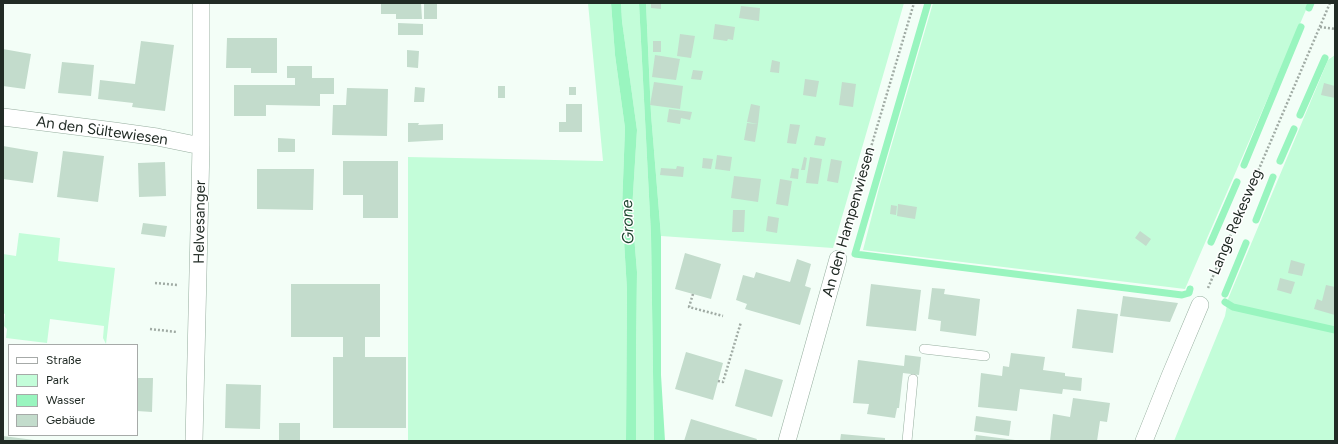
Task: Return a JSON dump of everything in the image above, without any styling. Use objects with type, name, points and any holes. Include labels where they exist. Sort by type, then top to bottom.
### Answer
[{"type":"street","name":"Helvesanger","points":[[194,441],[201,146],[201,3]]},
{"type":"street","name":"An den Sültewiesen","points":[[3,117],[157,137],[201,146]]},
{"type":"street","name":"An den Hampenwiesen","points":[[787,441],[838,259]]},
{"type":"street","points":[[1144,441],[1200,305]]},
{"type":"lane","points":[[924,349],[985,356]]},
{"type":"lane","points":[[906,441],[913,379]]},
{"type":"path","name":"An den Hampenwiesen","points":[[838,259],[914,3]]},
{"type":"path","name":"Lange Rekesweg","points":[[1200,305],[1330,3]]},
{"type":"path","points":[[1320,27],[1335,29]]},
{"type":"path","points":[[693,294],[689,307],[723,316]]},
{"type":"path","points":[[718,381],[723,382],[741,322]]},
{"type":"path","points":[[150,329],[197,334]]},
{"type":"green space","points":[[588,3],[611,3],[615,55],[625,128],[622,208],[627,290],[626,441],[408,441],[408,157],[603,161]]},
{"type":"green space","points":[[621,3],[639,3],[651,235],[654,441],[636,441],[637,272],[632,210],[637,130],[622,21]]},
{"type":"green space","points":[[646,3],[904,3],[833,248],[661,236],[651,114]]},
{"type":"green space","points":[[933,3],[1309,3],[1185,289],[863,250],[879,188]]},
{"type":"green space","points":[[1335,55],[1335,441],[1174,441],[1225,316],[1228,299],[1328,60]]},
{"type":"green space","points":[[19,233],[60,238],[58,261],[115,268],[106,344],[103,338],[104,326],[50,319],[47,343],[6,338],[7,329],[4,326],[5,314],[3,313],[3,254],[16,256]]},
{"type":"water","name":"Grone","points":[[611,3],[621,3],[622,21],[637,130],[632,210],[637,272],[636,441],[626,441],[627,290],[622,208],[625,128],[615,55]]},
{"type":"water","points":[[639,3],[646,3],[651,114],[661,236],[661,375],[665,441],[654,441],[651,235]]},
{"type":"building","points":[[381,3],[421,3],[422,19],[396,19],[396,14],[381,14]]},
{"type":"building","points":[[424,3],[437,3],[437,19],[424,19]]},
{"type":"building","points":[[651,3],[661,3],[661,9],[651,8]]},
{"type":"building","points":[[741,6],[760,8],[759,21],[739,18]]},
{"type":"building","points":[[398,23],[423,24],[423,35],[398,35]]},
{"type":"building","points":[[715,24],[735,27],[733,40],[728,39],[727,41],[713,39]]},
{"type":"building","points":[[680,34],[695,36],[691,58],[677,56]]},
{"type":"building","points":[[227,38],[277,38],[277,73],[251,73],[251,68],[226,68]]},
{"type":"building","points":[[141,41],[174,45],[165,111],[132,107],[133,103],[98,99],[100,80],[135,84]]},
{"type":"building","points":[[653,41],[661,41],[661,52],[653,52]]},
{"type":"building","points":[[3,49],[31,54],[25,89],[3,86]]},
{"type":"building","points":[[407,50],[419,51],[418,68],[407,67]]},
{"type":"building","points":[[655,55],[680,59],[676,80],[652,77]]},
{"type":"building","points":[[772,60],[780,62],[779,73],[770,72]]},
{"type":"building","points":[[62,62],[94,65],[91,96],[58,93]]},
{"type":"building","points":[[287,66],[312,66],[312,78],[334,78],[334,94],[320,94],[320,106],[266,105],[266,116],[234,116],[234,85],[295,85],[295,78],[287,78]]},
{"type":"building","points":[[693,70],[703,71],[701,80],[691,79]]},
{"type":"building","points":[[805,79],[819,81],[816,97],[803,95]]},
{"type":"building","points":[[654,82],[683,86],[680,109],[650,105]]},
{"type":"building","points":[[842,82],[856,84],[853,107],[839,105]]},
{"type":"building","points":[[1324,83],[1335,86],[1335,98],[1321,95]]},
{"type":"building","points":[[498,86],[505,86],[505,98],[498,98]]},
{"type":"building","points":[[415,87],[425,88],[424,102],[414,102]]},
{"type":"building","points":[[569,87],[576,87],[576,95],[569,95]]},
{"type":"building","points":[[347,88],[388,89],[387,136],[332,135],[333,105],[346,105]]},
{"type":"building","points":[[566,104],[582,104],[582,132],[559,132],[559,122],[566,122]]},
{"type":"building","points":[[751,104],[760,106],[758,124],[747,122]]},
{"type":"building","points":[[669,109],[692,112],[690,120],[681,118],[680,124],[667,122]]},
{"type":"building","points":[[408,123],[419,123],[418,125],[443,124],[443,140],[408,142]]},
{"type":"building","points":[[747,123],[758,124],[755,142],[744,140]]},
{"type":"building","points":[[790,124],[800,125],[796,144],[787,143]]},
{"type":"building","points":[[816,136],[826,138],[824,146],[814,145]]},
{"type":"building","points":[[278,138],[295,139],[295,152],[278,152]]},
{"type":"building","points":[[3,146],[38,152],[33,183],[3,179]]},
{"type":"building","points":[[63,151],[104,156],[98,202],[57,197]]},
{"type":"building","points":[[717,155],[732,157],[730,171],[715,169]]},
{"type":"building","points":[[804,157],[807,158],[805,170],[801,170]]},
{"type":"building","points":[[810,157],[822,159],[818,184],[806,183]]},
{"type":"building","points":[[703,158],[713,159],[711,169],[702,168]]},
{"type":"building","points":[[831,159],[842,161],[838,183],[827,181]]},
{"type":"building","points":[[343,161],[398,161],[398,218],[363,218],[363,195],[343,195]]},
{"type":"building","points":[[165,162],[166,196],[139,197],[138,163]]},
{"type":"building","points":[[677,166],[684,167],[683,177],[660,175],[661,168],[676,169]]},
{"type":"building","points":[[792,168],[799,169],[798,179],[790,178]]},
{"type":"building","points":[[257,169],[314,169],[313,210],[257,209]]},
{"type":"building","points":[[734,176],[761,179],[758,202],[731,198]]},
{"type":"building","points":[[780,179],[792,181],[788,206],[776,204]]},
{"type":"building","points":[[898,204],[917,207],[915,219],[897,216]]},
{"type":"building","points":[[891,205],[897,206],[896,215],[890,214]]},
{"type":"building","points":[[733,210],[745,210],[744,232],[732,232]]},
{"type":"building","points":[[768,216],[779,218],[777,233],[766,231]]},
{"type":"building","points":[[143,223],[167,226],[165,237],[141,234]]},
{"type":"building","points":[[1140,231],[1151,239],[1146,246],[1135,238]]},
{"type":"building","points":[[685,253],[721,264],[711,299],[675,289]]},
{"type":"building","points":[[797,259],[811,264],[805,286],[811,288],[800,325],[745,309],[747,304],[736,300],[743,275],[754,278],[756,272],[790,282]]},
{"type":"building","points":[[1291,260],[1305,264],[1302,276],[1288,273]]},
{"type":"building","points":[[1280,278],[1295,282],[1291,294],[1277,290]]},
{"type":"building","points":[[291,284],[380,284],[380,337],[365,337],[365,357],[406,357],[406,428],[333,428],[333,357],[343,357],[343,337],[291,337]]},
{"type":"building","points":[[871,284],[921,290],[916,331],[866,326]]},
{"type":"building","points":[[1326,285],[1335,287],[1335,315],[1314,309],[1317,299],[1322,301]]},
{"type":"building","points":[[932,288],[945,289],[944,294],[980,299],[976,336],[940,331],[941,321],[928,319]]},
{"type":"building","points":[[1123,296],[1178,303],[1170,322],[1120,316]]},
{"type":"building","points":[[1077,309],[1118,314],[1113,353],[1072,348]]},
{"type":"building","points":[[686,352],[723,363],[713,400],[675,389]]},
{"type":"building","points":[[1011,353],[1045,357],[1043,370],[1065,373],[1065,376],[1082,378],[1081,391],[1063,389],[1062,394],[1020,389],[1017,411],[978,407],[981,373],[1002,376],[1003,366],[1009,367]]},
{"type":"building","points":[[905,355],[921,357],[919,375],[903,373],[899,408],[897,408],[895,418],[867,414],[869,404],[853,403],[858,360],[904,366]]},
{"type":"building","points":[[745,369],[783,380],[772,417],[735,406]]},
{"type":"building","points":[[138,378],[153,378],[152,412],[138,411]]},
{"type":"building","points":[[226,384],[261,385],[260,429],[225,428]]},
{"type":"building","points":[[1073,398],[1110,403],[1107,422],[1100,421],[1097,441],[1050,441],[1053,414],[1070,417]]},
{"type":"building","points":[[976,416],[1011,421],[1009,436],[974,431]]},
{"type":"building","points":[[691,419],[757,439],[756,441],[684,441]]},
{"type":"building","points":[[279,423],[300,423],[300,441],[279,441]]},
{"type":"building","points":[[841,434],[885,438],[885,441],[840,441]]},
{"type":"building","points":[[976,435],[1015,440],[1015,441],[975,441]]},
{"type":"building","points":[[3,436],[34,440],[3,441]]},
{"type":"waterway","points":[[928,3],[855,254],[1182,295],[1189,293],[1190,289]]},
{"type":"waterway","points":[[1309,8],[1311,3]]},
{"type":"waterway","points":[[1244,165],[1301,27]]},
{"type":"waterway","points":[[1300,115],[1325,58]]},
{"type":"waterway","points":[[1280,161],[1294,129]]},
{"type":"waterway","points":[[1256,220],[1273,177]]},
{"type":"waterway","points":[[1211,242],[1237,182]]},
{"type":"waterway","points":[[1225,294],[1246,243]]},
{"type":"waterway","points":[[1225,302],[1233,307],[1335,330]]}]
